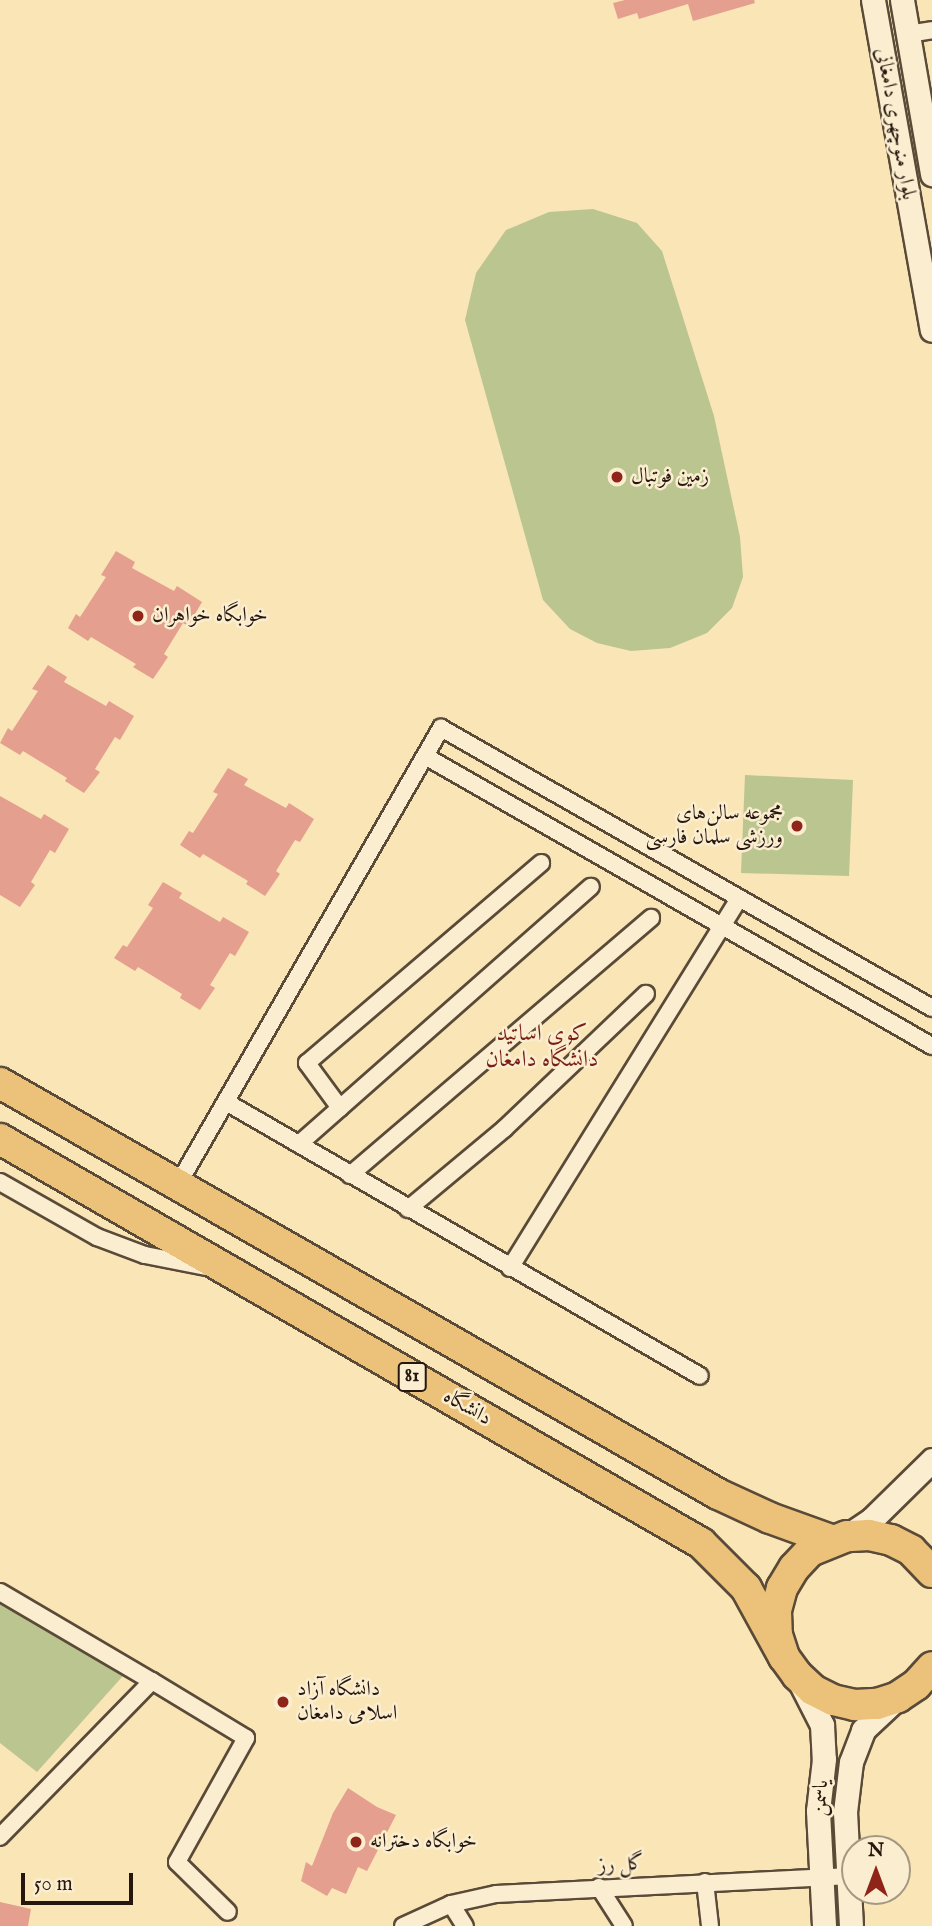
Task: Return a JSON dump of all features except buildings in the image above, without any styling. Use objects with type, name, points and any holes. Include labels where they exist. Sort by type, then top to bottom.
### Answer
[{"type":"highway","name":"81","points":[[0,1083],[718,1494],[770,1518],[839,1538],[869,1535],[891,1540],[911,1550],[932,1573]]},
{"type":"highway","name":"دانشگاه","points":[[0,1139],[701,1543],[746,1587],[791,1666]]},
{"type":"highway","points":[[791,1666],[777,1623],[782,1588],[794,1568],[810,1551],[839,1538]]},
{"type":"highway","name":"81","points":[[791,1666],[813,1690],[833,1700],[855,1704],[877,1704],[898,1697],[916,1685],[932,1667]]},
{"type":"street","name":"بلوار منوچهری دامغانی","points":[[873,0],[932,331]]},
{"type":"street","name":"بلوار منوچهری دامغانی","points":[[902,0],[932,174]]},
{"type":"street","points":[[908,34],[932,30]]},
{"type":"street","points":[[177,1186],[441,728],[932,1008]]},
{"type":"street","points":[[425,756],[932,1046]]},
{"type":"street","points":[[340,1108],[307,1063],[541,863]]},
{"type":"street","points":[[299,1144],[591,887]]},
{"type":"street","points":[[510,1268],[739,898]]},
{"type":"street","points":[[351,1175],[651,918]]},
{"type":"street","points":[[408,1209],[503,1129],[646,994]]},
{"type":"street","points":[[226,1102],[700,1376]]},
{"type":"street","points":[[0,1182],[97,1237],[145,1255],[228,1271]]},
{"type":"street","points":[[839,1538],[872,1519],[932,1460]]},
{"type":"street","points":[[0,1592],[246,1738],[177,1862],[229,1912]]},
{"type":"street","name":"یاسمن","points":[[791,1666],[822,1725],[824,1759],[818,1811],[824,1926]]},
{"type":"street","points":[[0,1837],[152,1681]]},
{"type":"street","name":"یاسمن","points":[[845,1835],[845,1812],[851,1762],[863,1730],[898,1697]]},
{"type":"street","name":"گل رز","points":[[403,1926],[451,1904],[496,1894],[841,1876]]},
{"type":"street","points":[[705,1882],[710,1926]]},
{"type":"street","points":[[599,1887],[624,1926]]},
{"type":"street","points":[[451,1904],[465,1926]]},
{"type":"street","name":"یاسمن","points":[[848,1905],[850,1926]]},
{"type":"green space","name":"زمین فوتبال","points":[[593,209],[637,223],[662,251],[714,416],[740,537],[743,577],[732,608],[707,633],[670,648],[631,651],[597,643],[570,629],[543,600],[465,320],[476,273],[506,230],[549,212]]},
{"type":"green space","name":"مجموعه سالن‌های ورزشی سلمان فارسی","points":[[745,775],[853,780],[849,876],[741,873]]},
{"type":"green space","points":[[0,1595],[130,1668],[37,1772],[0,1743]]},
{"type":"place","name":"زمین فوتبال","points":[[617,477]]},
{"type":"place","name":"خوابگاه خواهران","points":[[138,616]]},
{"type":"place","name":"مجموعه سالن‌های ورزشی سلمان فارسی","points":[[797,826]]},
{"type":"place","name":"دانشگاه آزاد اسلامی دامغان","points":[[283,1702]]},
{"type":"place","name":"خوابگاه دخترانه","points":[[356,1842]]},
{"type":"district","name":"کوی اساتید دانشگاه دامغان","points":[[542,1047]]}]
